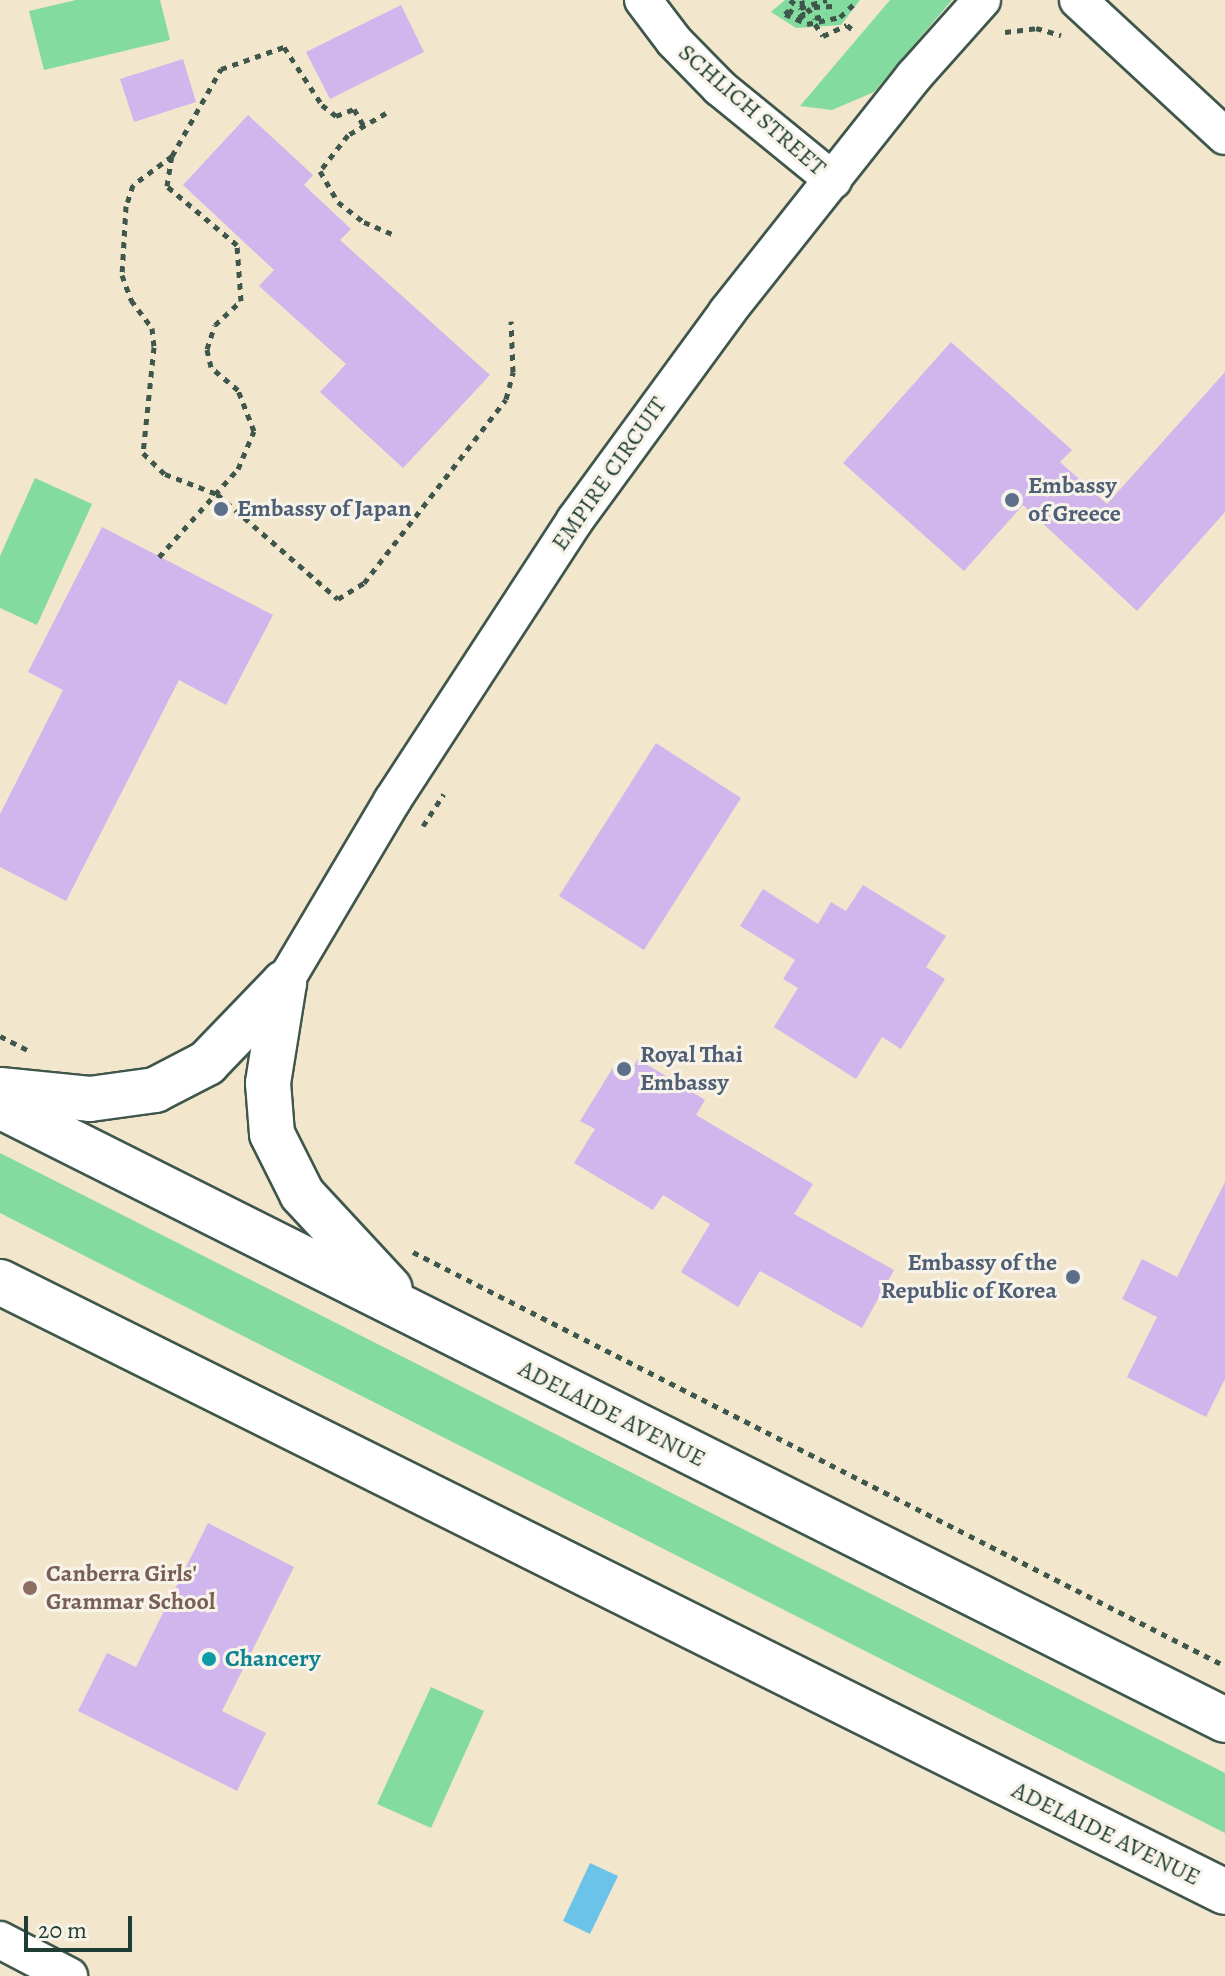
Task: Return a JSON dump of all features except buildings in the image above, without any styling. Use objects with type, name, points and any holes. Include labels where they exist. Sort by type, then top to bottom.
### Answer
[{"type":"highway","points":[[0,1090],[90,1099],[155,1090],[207,1063],[284,983]]},
{"type":"highway","points":[[284,983],[268,1083],[269,1119],[279,1152],[332,1232],[419,1318]]},
{"type":"highway","name":"ADELAIDE AVENUE","points":[[0,1106],[1225,1720]]},
{"type":"highway","name":"ADELAIDE AVENUE","points":[[0,1282],[1225,1892]]},
{"type":"street","name":"SCHLICH STREET","points":[[643,0],[674,41],[720,88],[833,180]]},
{"type":"street","name":"EMPIRE CIRCUIT","points":[[284,983],[392,801],[575,520],[727,312],[914,76],[982,0]]},
{"type":"street","points":[[1078,0],[1225,136]]},
{"type":"street","points":[[0,1940],[69,1976]]},
{"type":"path","points":[[790,0],[815,18],[827,15]]},
{"type":"path","points":[[802,0],[805,8],[803,19],[789,10],[785,16],[815,24],[840,17],[857,1]]},
{"type":"path","points":[[814,7],[827,0],[833,6]]},
{"type":"path","points":[[805,8],[833,6],[839,0]]},
{"type":"path","points":[[815,24],[823,36],[847,25],[855,32]]},
{"type":"path","points":[[1001,34],[1036,28],[1070,41]]},
{"type":"path","points":[[159,557],[246,458],[254,431],[238,390],[211,367],[207,349],[215,325],[241,301],[240,255],[224,230],[167,186],[172,156],[221,69],[284,47],[322,105],[336,116],[354,109],[364,126]]},
{"type":"path","points":[[386,113],[364,126],[330,155],[320,171],[323,184],[364,222],[395,235]]},
{"type":"path","points":[[172,156],[133,185],[126,206],[122,275],[131,300],[152,328],[154,347],[143,453],[165,474],[217,494],[327,593],[338,599],[350,596],[506,399],[513,372],[511,321]]},
{"type":"path","points":[[417,834],[450,784]]},
{"type":"path","points":[[406,1249],[1225,1666]]},
{"type":"green space","points":[[76,0],[160,0],[170,40],[44,70],[29,11]]},
{"type":"green space","points":[[785,0],[860,0],[841,25],[796,28],[771,12]]},
{"type":"green space","points":[[890,0],[952,0],[874,92],[832,110],[800,106]]},
{"type":"green space","points":[[35,478],[92,504],[37,625],[0,608],[0,556]]},
{"type":"green space","points":[[0,1153],[1225,1773],[1225,1833],[0,1213]]},
{"type":"green space","points":[[431,1687],[484,1711],[431,1828],[377,1804]]},
{"type":"water","points":[[590,1863],[618,1876],[590,1934],[563,1921]]},
{"type":"place","name":"Embassy of Greece","points":[[1012,500]]},
{"type":"place","name":"Embassy of Japan","points":[[221,509]]},
{"type":"place","name":"Royal Thai Embassy","points":[[624,1069]]},
{"type":"place","name":"Embassy of the Republic of Korea","points":[[1073,1277]]},
{"type":"place","name":"Canberra Girls' Grammar School","points":[[30,1588]]},
{"type":"place","name":"Chancery","points":[[209,1659]]}]
